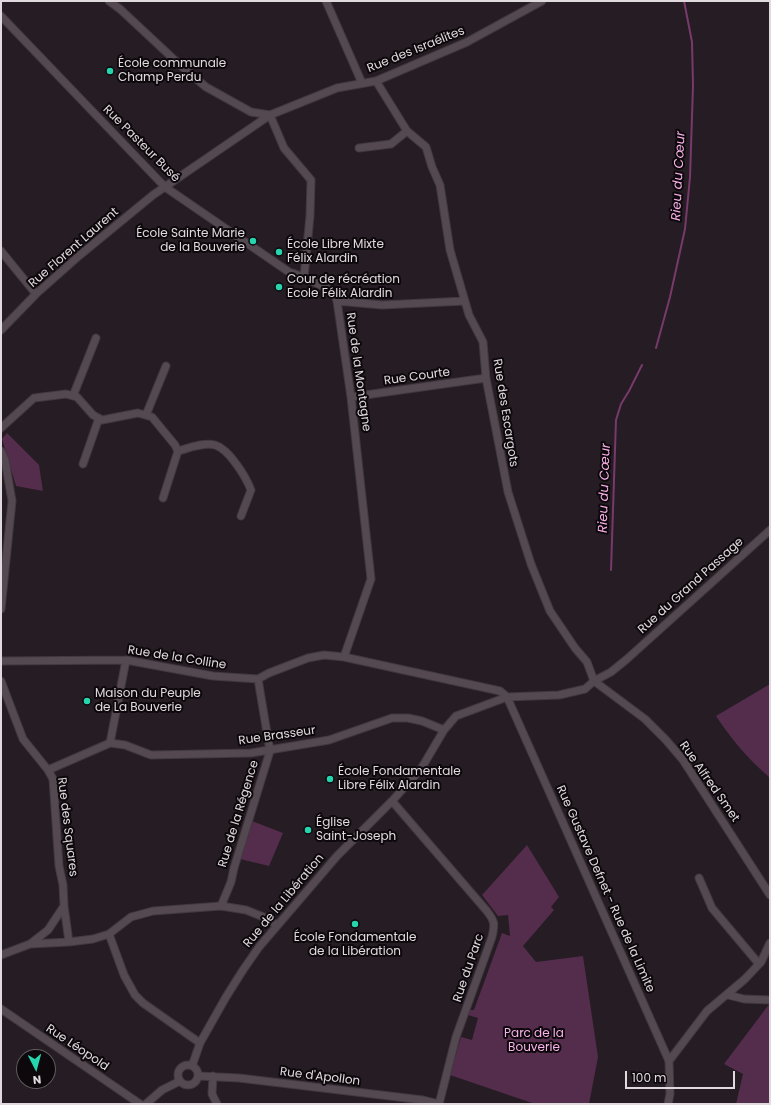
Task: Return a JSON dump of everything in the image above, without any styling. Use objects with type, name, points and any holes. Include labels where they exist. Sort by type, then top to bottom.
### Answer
[{"type":"street","points":[[109,1],[120,9],[206,87],[251,112],[270,115],[284,148],[311,180],[310,216],[304,276]]},
{"type":"street","points":[[326,1],[362,83]]},
{"type":"street","name":"Rue des Israélites","points":[[166,187],[270,115],[338,88],[376,81],[467,42],[542,1]]},
{"type":"street","name":"Rue Pasteur Busé","points":[[1,16],[166,187],[289,272],[304,276]]},
{"type":"street","name":"Rue des Escargots","points":[[376,81],[407,130],[426,148],[440,185],[450,250],[469,315],[483,342],[486,378],[508,492],[531,564],[550,611],[575,648],[587,662],[594,681]]},
{"type":"street","points":[[359,148],[391,144],[407,130]]},
{"type":"street","name":"Rue Florent Laurent","points":[[1,330],[36,294],[80,255],[153,195],[166,187]]},
{"type":"street","points":[[1,251],[36,294]]},
{"type":"street","name":"Rue de la Montagne","points":[[304,276],[334,292],[337,300],[352,397],[371,579],[344,657]]},
{"type":"street","points":[[337,300],[382,305],[464,301]]},
{"type":"street","points":[[73,396],[96,338]]},
{"type":"street","points":[[146,415],[166,366]]},
{"type":"street","name":"Rue Courte","points":[[352,397],[486,378]]},
{"type":"street","points":[[1,428],[34,398],[66,394],[78,397],[93,415],[102,420],[138,413],[152,417],[175,445],[178,451],[162,498]]},
{"type":"street","points":[[83,464],[99,418]]},
{"type":"street","points":[[178,451],[206,444],[216,445],[229,455],[247,477],[252,490],[241,516]]},
{"type":"street","points":[[1,451],[12,501],[1,609]]},
{"type":"street","name":"Rue du Grand Passage","points":[[594,681],[611,672],[627,659],[770,530]]},
{"type":"street","name":"Rue de la Colline","points":[[1,661],[126,660],[213,676],[258,679],[269,673],[308,658],[324,654],[500,691],[507,697]]},
{"type":"street","points":[[48,770],[110,743],[126,660]]},
{"type":"street","name":"Rue de la Régence","points":[[221,906],[231,882],[270,751],[258,679]]},
{"type":"street","name":"Rue des Squares","points":[[1,681],[23,739],[48,770],[52,779],[59,866],[63,885],[64,906],[69,942]]},
{"type":"street","points":[[507,697],[559,695],[585,689],[594,681]]},
{"type":"street","name":"Rue Alfred Smet","points":[[594,681],[645,719],[666,740],[682,760],[770,895]]},
{"type":"street","name":"Rue de la Libération","points":[[192,1066],[200,1043],[242,970],[277,926],[346,847],[392,801],[421,769],[444,730],[456,716],[507,697]]},
{"type":"street","name":"Rue Gustave Defnet - Rue de la Limite","points":[[507,697],[669,1061],[670,1094],[668,1104]]},
{"type":"street","name":"Rue Brasseur","points":[[110,743],[125,745],[151,755],[251,753],[329,740],[392,718],[408,718],[422,721],[444,730]]},
{"type":"street","name":"Rue du Parc","points":[[392,801],[493,919],[494,926],[492,937],[450,1058],[439,1104]]},
{"type":"street","points":[[699,878],[712,908],[759,964]]},
{"type":"street","points":[[1,955],[30,944],[48,930],[64,906]]},
{"type":"street","points":[[30,944],[93,939],[109,934],[131,917],[153,911],[221,906],[246,910],[266,918],[277,926]]},
{"type":"street","points":[[109,934],[124,975],[134,995],[200,1043]]},
{"type":"street","points":[[669,1061],[707,1011],[728,995],[759,964],[770,943]]},
{"type":"street","points":[[728,995],[744,999],[770,1000]]},
{"type":"street","name":"Rue Léopold","points":[[1,1010],[140,1104]]},
{"type":"street","points":[[185,1066],[192,1066],[196,1070],[198,1076],[195,1081],[190,1084],[184,1084],[180,1080],[178,1074],[185,1066]]},
{"type":"street","name":"Rue d'Apollon","points":[[198,1076],[218,1076],[263,1081],[423,1100],[439,1104]]},
{"type":"street","points":[[213,1076],[212,1094],[217,1104]]},
{"type":"street","points":[[146,1104],[162,1090],[180,1080]]},
{"type":"green space","points":[[7,433],[39,465],[43,491],[16,486],[2,439]]},
{"type":"green space","points":[[770,684],[770,778],[741,749],[716,716]]},
{"type":"green space","points":[[252,821],[283,833],[269,866],[240,859]]},
{"type":"green space","name":"Parc de la Bouverie","points":[[527,845],[559,897],[551,907],[554,910],[523,946],[536,962],[583,956],[598,1057],[589,1104],[535,1104],[450,1075],[461,1037],[472,1040],[478,1018],[468,1015],[470,1010],[474,1010],[502,933],[510,936],[508,915],[498,916],[482,895]]},
{"type":"green space","points":[[770,1003],[770,1104],[736,1104],[743,1074],[724,1064]]},
{"type":"waterway","name":"Rieu du Cœur","points":[[656,348],[670,297],[685,229],[690,177],[693,86],[692,42],[684,1]]},
{"type":"waterway","name":"Rieu du Cœur","points":[[611,570],[616,420],[621,404],[642,365]]},
{"type":"place","name":"École communale Champ Perdu","points":[[110,71]]},
{"type":"place","name":"École Sainte Marie de la Bouverie","points":[[253,241]]},
{"type":"place","name":"École Libre Mixte Félix Alardin","points":[[279,252]]},
{"type":"place","name":"Cour de récréation Ecole Félix Alardin","points":[[279,287]]},
{"type":"place","name":"Maison du Peuple de La Bouverie","points":[[87,701]]},
{"type":"place","name":"École Fondamentale Libre Félix Alardin","points":[[330,779]]},
{"type":"place","name":"Église Saint-Joseph","points":[[308,830]]},
{"type":"place","name":"École Fondamentale de la Libération","points":[[355,924]]}]
